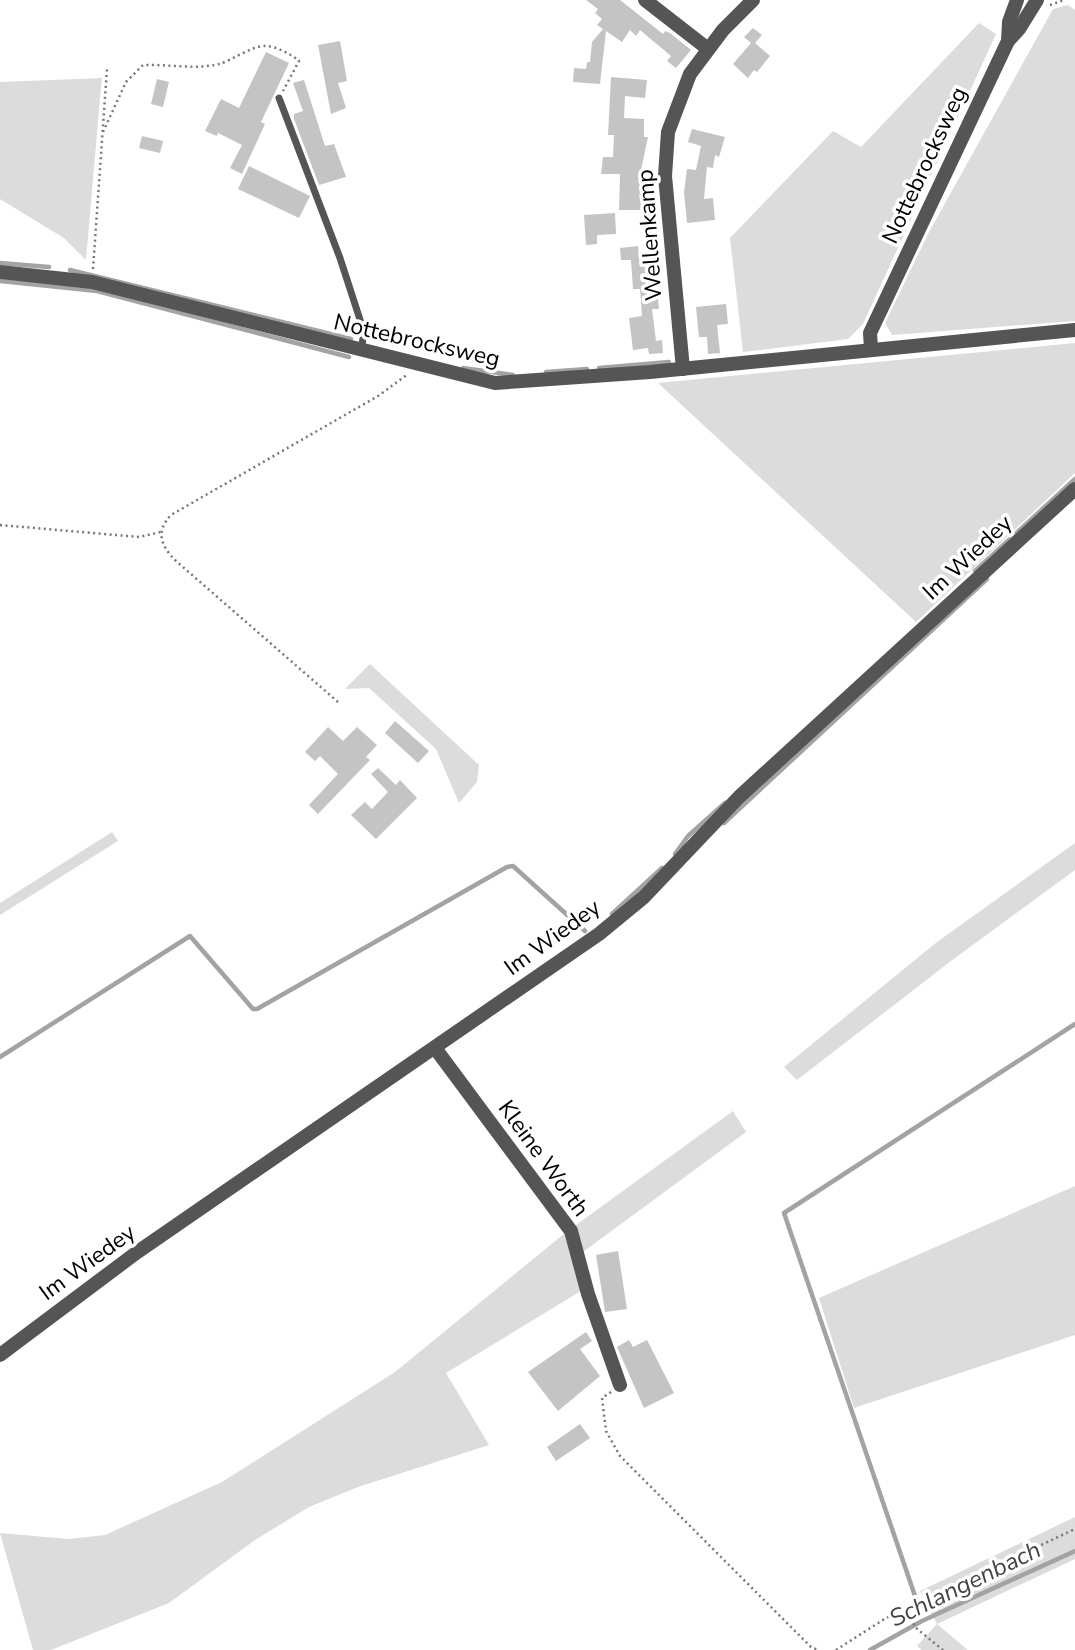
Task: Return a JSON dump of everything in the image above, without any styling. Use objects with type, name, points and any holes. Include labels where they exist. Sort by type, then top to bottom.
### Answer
[{"type":"street","points":[[645,0],[708,49]]},
{"type":"street","name":"Wellenkamp","points":[[684,369],[664,176],[668,132],[678,100],[708,49],[753,0]]},
{"type":"street","name":"Nottebrocksweg","points":[[1008,41],[1009,22],[1017,0]]},
{"type":"street","name":"Nottebrocksweg","points":[[871,348],[870,332],[1008,41],[1037,0]]},
{"type":"street","name":"Nottebrocksweg","points":[[0,272],[92,282],[495,383],[516,384],[684,369],[871,348],[1075,330]]},
{"type":"street","name":"Im Wiedey","points":[[0,1355],[136,1253],[598,934],[644,897],[739,797],[1075,489]]},
{"type":"street","name":"Kleine Worth","points":[[435,1048],[570,1231],[588,1294],[620,1385]]},
{"type":"lane","points":[[279,98],[348,282],[364,332],[361,351]]},
{"type":"path","points":[[103,132],[126,82],[143,65],[170,63],[197,67],[218,64],[262,46],[274,47],[299,61],[279,98]]},
{"type":"path","points":[[92,282],[107,69]]},
{"type":"path","points":[[338,702],[176,561],[163,547],[161,532],[171,515],[404,379],[411,364]]},
{"type":"path","points":[[0,525],[139,537],[161,532]]},
{"type":"path","points":[[620,1385],[602,1398],[606,1431],[620,1456],[811,1647],[818,1650]]},
{"type":"path","points":[[836,1650],[905,1609],[1075,1529]]},
{"type":"path","points":[[905,1609],[916,1629],[943,1650]]},
{"type":"shaded area","points":[[1068,5],[1075,10],[1075,321],[892,335],[885,323],[929,232],[1053,9]]},
{"type":"shaded area","points":[[979,23],[996,34],[863,324],[848,339],[743,352],[730,238],[833,131],[861,147]]},
{"type":"shaded area","points":[[102,78],[86,260],[64,238],[0,199],[0,82]]},
{"type":"shaded area","points":[[1075,343],[1075,473],[916,622],[658,383]]},
{"type":"shaded area","points":[[370,664],[479,765],[477,782],[459,803],[436,749],[369,688],[345,689]]},
{"type":"shaded area","points":[[112,832],[118,841],[0,915],[0,903]]},
{"type":"shaded area","points":[[1075,843],[1075,870],[951,961],[797,1080],[784,1067],[937,942]]},
{"type":"shaded area","points":[[733,1111],[746,1132],[583,1252],[591,1285],[446,1373],[489,1445],[358,1487],[309,1507],[255,1540],[169,1603],[51,1650],[33,1650],[0,1533],[69,1539],[105,1535],[222,1482],[395,1372],[565,1233]]},
{"type":"shaded area","points":[[1075,1186],[1075,1335],[854,1408],[819,1298]]},
{"type":"shaded area","points":[[1075,1517],[1075,1559],[937,1624],[920,1591]]},
{"type":"shaded area","points":[[937,1624],[968,1650],[922,1650],[917,1646]]},
{"type":"building","points":[[586,0],[620,0],[663,34],[665,31],[670,33],[691,50],[676,68],[667,61],[671,56],[640,30],[636,36],[630,30],[622,42],[606,31],[600,84],[573,82],[574,68],[586,69],[587,62],[590,62],[592,42],[603,29],[597,25],[602,19],[595,13],[598,9]]},
{"type":"building","points":[[753,28],[762,35],[755,43],[770,56],[757,72],[754,70],[748,78],[733,64],[751,43],[744,37]]},
{"type":"building","points":[[340,41],[347,81],[338,83],[346,108],[331,114],[318,45]]},
{"type":"building","points":[[266,52],[289,63],[261,122],[265,124],[242,174],[230,168],[242,145],[218,133],[217,136],[205,131],[221,99],[239,108]]},
{"type":"building","points":[[611,77],[647,80],[645,98],[625,96],[624,118],[644,119],[644,137],[648,137],[641,170],[641,210],[619,210],[620,174],[601,174],[603,157],[613,157],[614,135],[608,135]]},
{"type":"building","points":[[157,79],[169,82],[163,107],[151,104]]},
{"type":"building","points":[[304,80],[325,146],[334,144],[346,177],[319,185],[294,119],[294,114],[303,111],[293,83]]},
{"type":"building","points":[[692,129],[725,137],[719,157],[715,155],[713,168],[707,167],[704,199],[713,198],[715,220],[687,223],[684,192],[687,169],[696,170],[701,146],[688,142]]},
{"type":"building","points":[[142,136],[163,141],[160,153],[139,148]]},
{"type":"building","points":[[249,166],[310,196],[299,218],[238,189]]},
{"type":"building","points":[[615,213],[616,234],[597,235],[597,244],[586,245],[584,215]]},
{"type":"building","points":[[638,246],[639,258],[654,257],[659,309],[652,309],[656,341],[662,340],[663,353],[649,354],[648,348],[633,350],[629,318],[642,316],[640,289],[633,289],[631,260],[621,260],[620,248]]},
{"type":"building","points":[[726,304],[728,324],[717,325],[720,353],[708,354],[707,337],[699,337],[696,307]]},
{"type":"building","points":[[395,721],[429,751],[418,763],[385,733]]},
{"type":"building","points":[[328,727],[343,741],[357,727],[377,745],[366,757],[370,760],[318,814],[309,805],[338,774],[320,756],[315,761],[305,752]]},
{"type":"building","points":[[378,768],[396,785],[400,780],[417,798],[376,839],[351,815],[365,802],[372,809],[388,792],[371,774]]},
{"type":"building","points":[[618,1251],[627,1309],[605,1312],[596,1255]]},
{"type":"building","points":[[586,1332],[592,1341],[580,1349],[600,1376],[558,1411],[528,1372]]},
{"type":"building","points":[[629,1340],[633,1347],[647,1340],[674,1393],[644,1408],[617,1347]]},
{"type":"building","points":[[580,1424],[590,1438],[556,1461],[547,1447]]},
{"type":"waterway","points":[[0,263],[49,267]]},
{"type":"waterway","points":[[70,270],[351,339]]},
{"type":"waterway","points":[[0,281],[97,291],[349,357]]},
{"type":"waterway","points":[[599,368],[669,362]]},
{"type":"waterway","points":[[463,368],[513,375]]},
{"type":"waterway","points":[[546,372],[587,369]]},
{"type":"waterway","points":[[975,571],[1075,479]]},
{"type":"waterway","points":[[724,823],[987,579]]},
{"type":"waterway","points":[[675,854],[688,836],[725,803]]},
{"type":"waterway","points":[[0,1057],[190,936],[253,1009],[257,1009],[507,867],[513,866],[585,931]]},
{"type":"waterway","points":[[612,914],[662,868]]},
{"type":"waterway","points":[[915,1596],[784,1213],[1075,1024]]},
{"type":"waterway","name":"Schlangenbach","points":[[870,1650],[922,1621],[1075,1551]]}]
